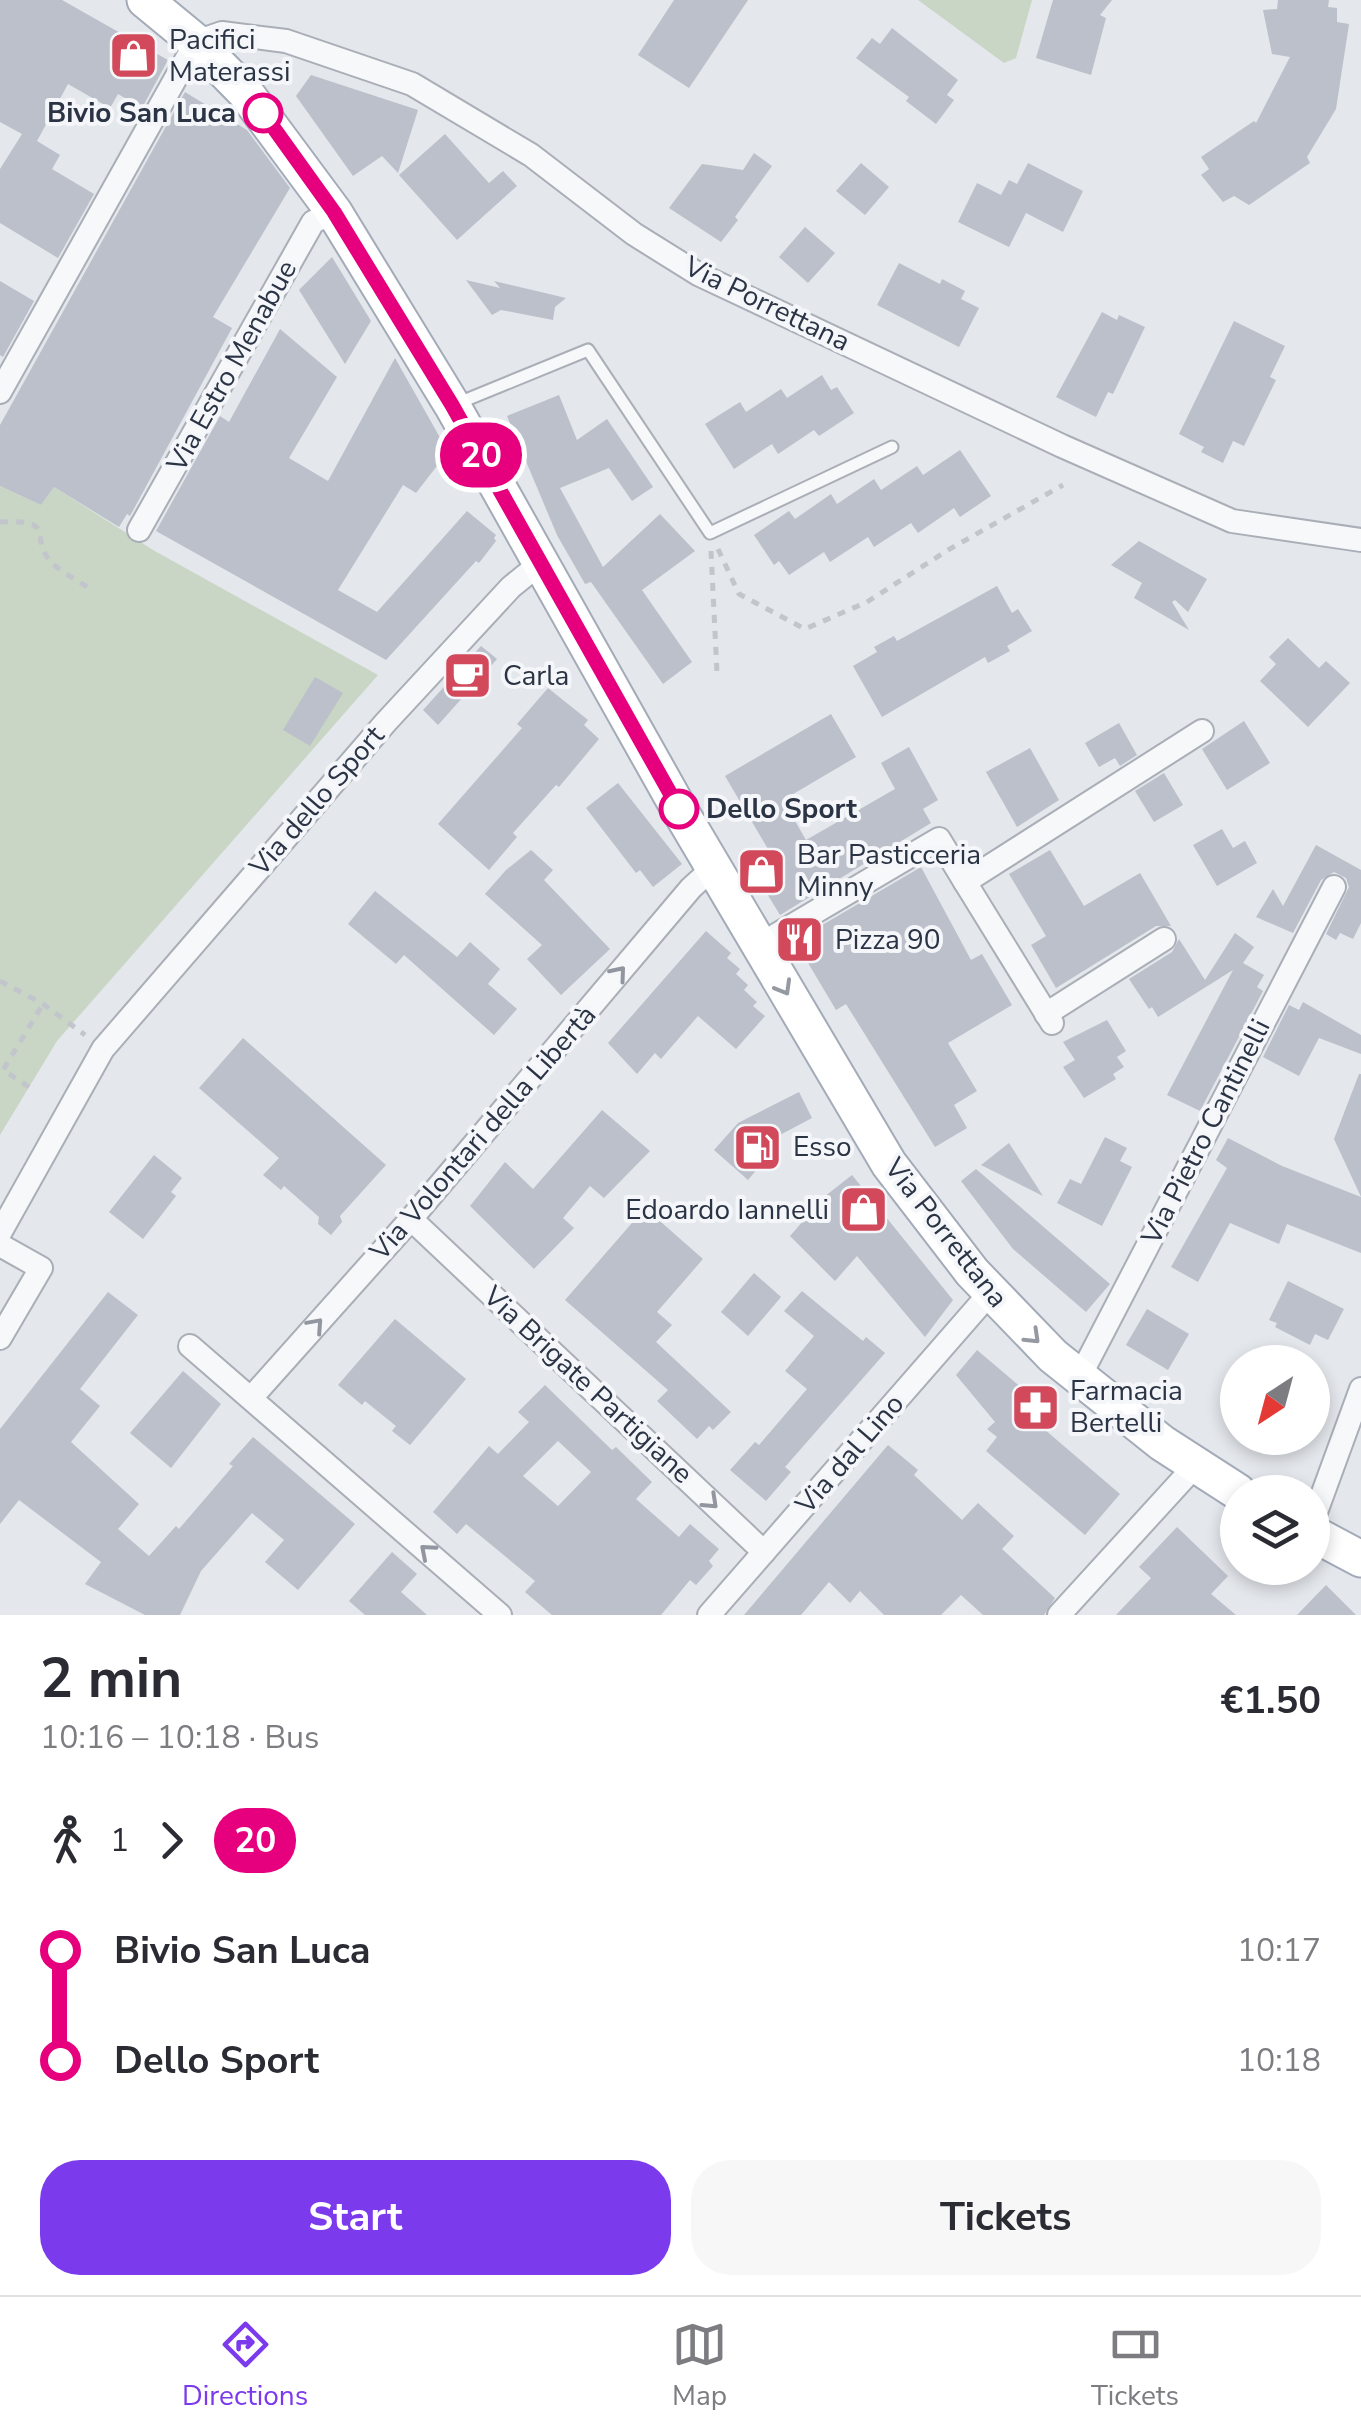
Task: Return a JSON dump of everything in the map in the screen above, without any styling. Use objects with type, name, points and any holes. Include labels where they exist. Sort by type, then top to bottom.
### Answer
[{"type":"main road","name":"Via Porrettana","points":[[145,0],[196,42],[263,113],[334,212],[452,405],[714,867],[889,1164],[990,1293],[1079,1378],[1220,1481]]},
{"type":"main road","points":[[1330,1542],[1361,1559]]},
{"type":"street","name":"Via Porrettana","points":[[196,42],[222,34],[286,41],[412,84],[531,156],[634,234],[698,274],[1232,522],[1361,540]]},
{"type":"street","points":[[0,392],[196,42]]},
{"type":"street","name":"Via Estro Menabue","points":[[139,530],[313,222],[334,212]]},
{"type":"street","name":"Via dello Sport","points":[[0,1233],[103,1050],[386,722],[510,587],[542,562]]},
{"type":"street","points":[[966,882],[1202,731]]},
{"type":"street","points":[[759,945],[940,839],[1049,1018],[1164,939]]},
{"type":"street","name":"Via Volontari della Libertà","points":[[251,1398],[410,1219],[691,888],[714,867]]},
{"type":"street","name":"Via Pietro Cantinelli","points":[[1079,1378],[1334,887]]},
{"type":"street","name":"Via Brigate Partigiane","points":[[410,1219],[764,1552]]},
{"type":"street","points":[[0,1245],[41,1268],[0,1338]]},
{"type":"street","name":"Via dal Lino","points":[[709,1615],[990,1293]]},
{"type":"street","points":[[190,1346],[500,1615]]},
{"type":"street","points":[[1329,1475],[1361,1389]]},
{"type":"street","points":[[1059,1615],[1195,1466]]},
{"type":"lane","points":[[452,405],[588,350],[710,533],[892,447]]},
{"type":"path","points":[[710,533],[739,594],[804,629],[867,602],[948,550],[1064,486]]},
{"type":"path","points":[[0,522],[26,521],[38,528],[43,535],[42,548],[53,564],[94,590]]},
{"type":"path","points":[[710,533],[717,673]]},
{"type":"path","points":[[0,981],[43,1004],[103,1050]]},
{"type":"path","points":[[29,1086],[3,1070],[43,1004]]},
{"type":"green space","points":[[918,0],[1032,0],[1016,58],[1004,63]]},
{"type":"green space","points":[[0,486],[41,505],[54,487],[153,550],[378,675],[57,1041],[0,1135]]},
{"type":"building","points":[[0,0],[62,0],[168,60],[142,108],[118,94],[110,108],[68,84],[37,141],[60,155],[52,169],[94,194],[58,258],[0,223],[0,169],[22,134],[0,122]]},
{"type":"building","points":[[674,0],[748,0],[689,88],[638,55]]},
{"type":"building","points":[[1053,0],[1112,0],[1100,15],[1106,18],[1091,75],[1036,58]]},
{"type":"building","points":[[1278,0],[1329,0],[1328,7],[1337,8],[1337,22],[1349,24],[1336,109],[1307,157],[1310,163],[1249,205],[1234,196],[1223,202],[1201,175],[1209,169],[1201,157],[1256,123],[1290,57],[1272,54],[1263,10],[1277,9]]},
{"type":"building","points":[[892,28],[958,80],[947,95],[954,100],[936,124],[906,101],[909,97],[856,58],[872,38],[880,44]]},
{"type":"building","points":[[311,75],[418,110],[398,173],[382,156],[353,176],[296,96]]},
{"type":"building","points":[[185,92],[247,130],[290,188],[213,317],[232,328],[130,516],[127,514],[119,527],[54,487],[41,505],[0,486],[0,425]]},
{"type":"building","points":[[445,134],[489,183],[503,171],[517,186],[457,240],[399,175]]},
{"type":"building","points":[[754,153],[772,166],[721,242],[669,208],[702,164],[743,170]]},
{"type":"building","points":[[861,163],[889,187],[865,215],[836,191]]},
{"type":"building","points":[[1028,163],[1083,191],[1063,232],[1026,213],[1009,247],[958,222],[977,183],[1001,195],[1009,180],[1017,184]]},
{"type":"building","points":[[805,227],[835,253],[808,283],[779,257]]},
{"type":"building","points":[[332,257],[371,321],[345,364],[299,290]]},
{"type":"building","points":[[899,263],[940,284],[942,279],[965,291],[961,299],[979,308],[959,347],[877,305]]},
{"type":"building","points":[[466,280],[500,288],[494,281],[566,298],[555,307],[553,320],[501,310],[492,315]]},
{"type":"building","points":[[0,281],[34,301],[3,357],[0,355]]},
{"type":"building","points":[[1102,312],[1145,327],[1113,394],[1108,392],[1096,417],[1056,397]]},
{"type":"building","points":[[1234,321],[1285,346],[1270,377],[1276,380],[1244,446],[1233,441],[1223,463],[1179,434]]},
{"type":"building","points":[[280,329],[337,377],[289,458],[328,481],[395,358],[451,457],[440,462],[416,493],[403,485],[338,590],[377,612],[467,511],[496,535],[496,541],[479,563],[476,561],[386,660],[156,531],[220,416],[229,422]]},
{"type":"building","points":[[822,375],[831,390],[837,387],[854,413],[819,436],[814,430],[778,454],[772,444],[734,469],[705,424],[740,402],[746,412],[781,389],[787,398]]},
{"type":"building","points":[[559,395],[577,440],[607,419],[653,487],[632,501],[609,468],[560,488],[603,567],[660,514],[695,551],[642,590],[692,662],[663,684],[591,582],[585,584],[557,535],[507,416]]},
{"type":"building","points":[[960,450],[991,496],[960,517],[954,508],[918,533],[911,523],[874,547],[868,537],[830,562],[824,552],[789,575],[779,561],[774,565],[754,535],[789,511],[795,519],[831,494],[837,504],[874,479],[881,490],[917,466],[923,475]]},
{"type":"building","points":[[1139,541],[1207,579],[1188,612],[1175,600],[1172,602],[1189,630],[1134,598],[1142,583],[1111,565]]},
{"type":"building","points":[[997,586],[1012,613],[1018,609],[1032,631],[1007,646],[1010,651],[988,663],[985,657],[882,717],[853,666],[877,652],[874,647],[894,636],[897,641]]},
{"type":"building","points":[[1288,638],[1319,668],[1326,661],[1350,683],[1308,727],[1260,681],[1276,664],[1269,657]]},
{"type":"building","name":"Carla","points":[[481,646],[497,659],[438,725],[423,710]]},
{"type":"building","points":[[315,677],[343,693],[310,746],[283,730]]},
{"type":"building","points":[[548,688],[588,720],[584,725],[599,739],[513,833],[517,837],[489,870],[438,824],[522,728],[517,724]]},
{"type":"building","points":[[831,714],[856,757],[783,800],[806,840],[895,789],[881,763],[909,747],[938,800],[923,809],[931,823],[780,915],[747,861],[768,849],[725,776]]},
{"type":"building","points":[[1244,721],[1270,763],[1227,790],[1202,749]]},
{"type":"building","points":[[1119,723],[1137,755],[1120,766],[1115,758],[1099,767],[1085,743]]},
{"type":"building","points":[[1030,748],[1059,800],[1017,827],[986,772]]},
{"type":"building","points":[[1164,773],[1183,805],[1154,822],[1135,791]]},
{"type":"building","points":[[618,783],[682,864],[653,887],[640,870],[636,873],[586,808]]},
{"type":"building","points":[[1222,829],[1233,848],[1245,841],[1257,863],[1217,886],[1193,845]]},
{"type":"building","points":[[1316,845],[1361,870],[1361,923],[1353,939],[1340,933],[1336,940],[1326,934],[1349,887],[1346,878],[1334,872],[1321,880],[1293,933],[1256,917],[1273,889],[1283,906]]},
{"type":"building","points":[[531,850],[553,870],[544,880],[610,949],[561,995],[527,959],[542,945],[485,894]]},
{"type":"building","points":[[1050,850],[1084,906],[1140,873],[1171,926],[1156,926],[1056,988],[1031,945],[1046,936],[1009,874]]},
{"type":"building","points":[[921,867],[971,960],[982,954],[1012,1005],[948,1043],[977,1091],[954,1105],[967,1128],[935,1147],[846,1004],[836,1010],[795,941]]},
{"type":"building","points":[[375,891],[457,957],[470,942],[500,969],[488,984],[517,1009],[494,1035],[404,955],[396,964],[348,924]]},
{"type":"building","points":[[706,931],[731,953],[727,958],[740,969],[736,974],[748,985],[744,990],[757,1002],[753,1006],[765,1016],[736,1049],[698,1016],[661,1059],[655,1053],[637,1074],[608,1043]]},
{"type":"building","points":[[1235,933],[1254,947],[1243,963],[1264,975],[1257,987],[1263,991],[1200,1111],[1167,1095],[1233,970],[1158,1017],[1129,979],[1172,952],[1179,939],[1205,980]]},
{"type":"building","points":[[1303,1002],[1361,1035],[1361,1054],[1319,1038],[1299,1076],[1263,1057],[1289,1005],[1299,1010]]},
{"type":"building","points":[[1107,1020],[1126,1051],[1117,1057],[1124,1067],[1113,1074],[1116,1079],[1084,1098],[1063,1067],[1075,1060],[1063,1042]]},
{"type":"building","points":[[243,1038],[386,1165],[340,1216],[342,1222],[331,1235],[318,1224],[319,1217],[284,1186],[281,1190],[263,1175],[279,1158],[199,1088]]},
{"type":"building","points":[[1361,1074],[1361,1197],[1334,1139]]},
{"type":"building","points":[[799,1092],[812,1118],[761,1145],[770,1154],[748,1180],[714,1150],[738,1123]]},
{"type":"building","points":[[602,1110],[650,1151],[604,1198],[590,1186],[563,1218],[574,1228],[534,1269],[470,1206],[505,1162],[533,1189]]},
{"type":"building","points":[[1105,1137],[1127,1148],[1120,1161],[1132,1167],[1102,1226],[1057,1203],[1070,1179],[1081,1184]]},
{"type":"building","points":[[1228,1138],[1282,1166],[1361,1197],[1361,1253],[1287,1224],[1279,1244],[1230,1223],[1198,1282],[1171,1267],[1227,1168],[1216,1160]]},
{"type":"building","points":[[1009,1143],[1043,1196],[981,1165]]},
{"type":"building","points":[[154,1155],[182,1178],[171,1192],[176,1196],[143,1239],[109,1212]]},
{"type":"building","points":[[976,1169],[1110,1284],[1086,1312],[1013,1249],[961,1181]]},
{"type":"building","points":[[852,1175],[953,1300],[925,1337],[857,1256],[835,1281],[790,1236],[824,1197]]},
{"type":"building","points":[[645,1208],[703,1259],[657,1312],[672,1325],[656,1342],[731,1412],[697,1439],[657,1401],[668,1390],[565,1300]]},
{"type":"building","points":[[754,1273],[781,1297],[748,1336],[721,1312]]},
{"type":"building","points":[[1288,1281],[1344,1309],[1328,1340],[1315,1334],[1310,1345],[1269,1320]]},
{"type":"building","points":[[802,1291],[863,1341],[866,1337],[885,1353],[785,1467],[791,1472],[766,1501],[730,1470],[755,1442],[759,1445],[807,1389],[785,1371],[814,1336],[784,1311]]},
{"type":"building","points":[[108,1292],[138,1315],[80,1389],[100,1406],[71,1442],[139,1504],[118,1529],[149,1556],[176,1526],[179,1529],[253,1437],[355,1524],[298,1590],[265,1562],[284,1540],[252,1513],[201,1571],[180,1615],[145,1615],[85,1584],[101,1562],[19,1500],[0,1524],[0,1429]]},
{"type":"building","points":[[1147,1309],[1189,1334],[1168,1370],[1126,1345]]},
{"type":"building","points":[[395,1319],[466,1379],[410,1445],[392,1431],[396,1426],[338,1385]]},
{"type":"building","points":[[977,1350],[1055,1416],[1044,1429],[1120,1494],[1085,1535],[986,1451],[997,1437],[987,1429],[995,1422],[956,1375]]},
{"type":"building","points":[[183,1371],[221,1404],[171,1468],[130,1433]]},
{"type":"building","points":[[545,1385],[612,1450],[616,1447],[652,1482],[636,1499],[679,1537],[690,1524],[719,1549],[709,1561],[713,1566],[696,1585],[690,1580],[661,1615],[552,1615],[525,1592],[535,1581],[466,1524],[457,1534],[433,1512],[489,1446],[498,1454],[529,1422],[518,1412]],"holes":[[[558,1441],[591,1472],[558,1506],[523,1476]]]},
{"type":"building","points":[[888,1445],[918,1470],[914,1475],[962,1520],[978,1503],[1014,1536],[1002,1549],[1055,1598],[1044,1615],[983,1615],[961,1595],[941,1615],[884,1615],[860,1591],[850,1603],[829,1582],[801,1615],[744,1615]]},
{"type":"building","points":[[1177,1527],[1220,1568],[1220,1584],[1211,1594],[1236,1615],[1116,1615],[1151,1578],[1139,1567]]},
{"type":"building","points":[[392,1552],[417,1574],[401,1592],[427,1615],[365,1615],[349,1601]]},
{"type":"building","points":[[1326,1585],[1356,1615],[1297,1615]]},
{"type":"bus line","name":"20","points":[[263,113],[334,212],[452,405],[679,809]]},
{"type":"place","name":"Pacifici Materassi","points":[[134,56]]},
{"type":"place","name":"Bivio San Luca","points":[[263,113]]},
{"type":"place","name":"Carla","points":[[468,676]]},
{"type":"place","name":"Dello Sport","points":[[679,809]]},
{"type":"place","name":"Bar Pasticceria Minny","points":[[762,871]]},
{"type":"place","name":"Pizza 90","points":[[800,940]]},
{"type":"place","name":"Esso","points":[[758,1147]]},
{"type":"place","name":"Edoardo Iannelli","points":[[864,1210]]},
{"type":"place","name":"Farmacia Bertelli","points":[[1035,1407]]}]
